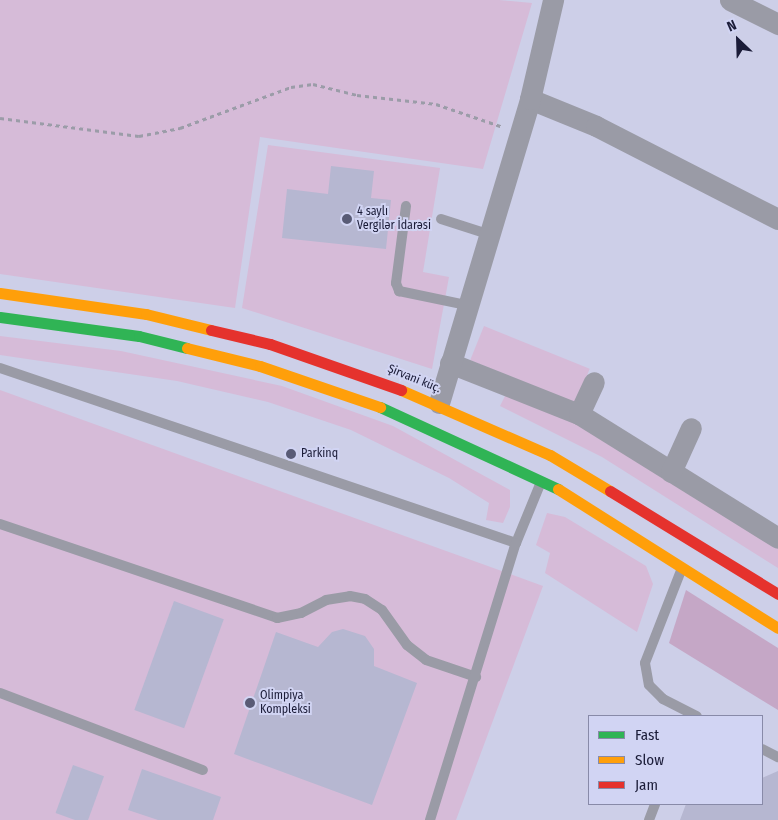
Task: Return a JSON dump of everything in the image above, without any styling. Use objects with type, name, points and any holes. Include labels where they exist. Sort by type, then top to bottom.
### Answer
[{"type":"highway","name":"Şirvani küç.","points":[[0,294],[146,314],[213,329],[313,357],[439,403],[550,455],[778,594]]},
{"type":"highway","points":[[0,317],[139,336],[306,379],[427,426],[542,480],[684,564],[778,628]]},
{"type":"street","points":[[439,403],[466,305],[518,132],[530,99],[553,0]]},
{"type":"street","points":[[730,0],[778,24]]},
{"type":"street","points":[[530,99],[596,126],[778,218]]},
{"type":"street","points":[[450,363],[579,414],[778,538]]},
{"type":"street","points":[[579,414],[594,382]]},
{"type":"street","points":[[671,472],[691,428]]},
{"type":"lane","points":[[406,206],[396,283],[399,291],[466,305]]},
{"type":"lane","points":[[441,219],[488,234]]},
{"type":"lane","points":[[0,368],[516,543]]},
{"type":"lane","points":[[430,820],[516,543],[542,480]]},
{"type":"lane","points":[[0,524],[277,618],[301,613],[326,600],[350,596],[364,600],[382,610],[407,645],[426,660],[476,676]]},
{"type":"lane","points":[[684,564],[645,663],[650,685],[663,699],[691,715]]},
{"type":"lane","points":[[0,693],[203,770]]},
{"type":"lane","points":[[763,750],[778,757]]},
{"type":"lane","points":[[649,820],[655,805]]},
{"type":"path","points":[[0,118],[138,136],[180,128],[291,87],[313,84],[358,96],[436,104],[518,132]]},
{"type":"shaded area","points":[[0,0],[499,0],[532,3],[483,169],[260,137],[235,308],[0,274]]},
{"type":"shaded area","points":[[268,145],[440,168],[423,272],[449,277],[432,369],[242,308]]},
{"type":"shaded area","points":[[484,326],[590,369],[576,403],[470,360]]},
{"type":"shaded area","points":[[0,336],[121,351],[282,386],[393,426],[510,490],[510,507],[503,523],[486,520],[489,503],[449,478],[351,430],[268,402],[177,381],[0,355]]},
{"type":"shaded area","points":[[509,388],[537,400],[778,547],[778,568],[602,457],[500,406]]},
{"type":"shaded area","name":"Olimpiya Kompleksi","points":[[0,390],[543,586],[456,820],[0,820]]},
{"type":"shaded area","points":[[547,513],[565,517],[646,566],[653,584],[637,632],[545,573],[550,553],[536,545]]},
{"type":"shaded area","points":[[686,590],[778,648],[778,710],[669,643]]},
{"type":"building","points":[[331,166],[374,171],[371,198],[391,200],[386,249],[282,238],[287,189],[328,194]]},
{"type":"building","points":[[174,601],[224,619],[184,728],[134,710]]},
{"type":"building","points":[[343,629],[365,636],[374,649],[374,666],[417,683],[372,805],[234,754],[276,632],[318,647],[332,632]]},
{"type":"building","points":[[73,765],[104,776],[88,820],[75,820],[56,813]]},
{"type":"building","points":[[142,769],[221,797],[213,820],[158,820],[128,810]]},
{"type":"building","points":[[778,771],[778,820],[680,820],[686,805],[763,805],[763,778]]},
{"type":"traffic: fast","points":[[0,317],[139,336],[187,348]]},
{"type":"traffic: fast","points":[[380,407],[558,489]]},
{"type":"traffic: slow","points":[[0,293],[146,314],[211,330]]},
{"type":"traffic: slow","points":[[187,348],[260,366],[380,407]]},
{"type":"traffic: slow","points":[[401,390],[550,455],[610,491]]},
{"type":"traffic: slow","points":[[558,489],[778,628]]},
{"type":"traffic: jam","points":[[211,330],[270,344],[401,390]]},
{"type":"traffic: jam","points":[[610,491],[778,594]]},
{"type":"place","name":"4 saylı Vergilər İdarəsi","points":[[347,219]]},
{"type":"place","name":"Parkinq","points":[[291,454]]},
{"type":"place","name":"Olimpiya Kompleksi","points":[[250,703]]}]
